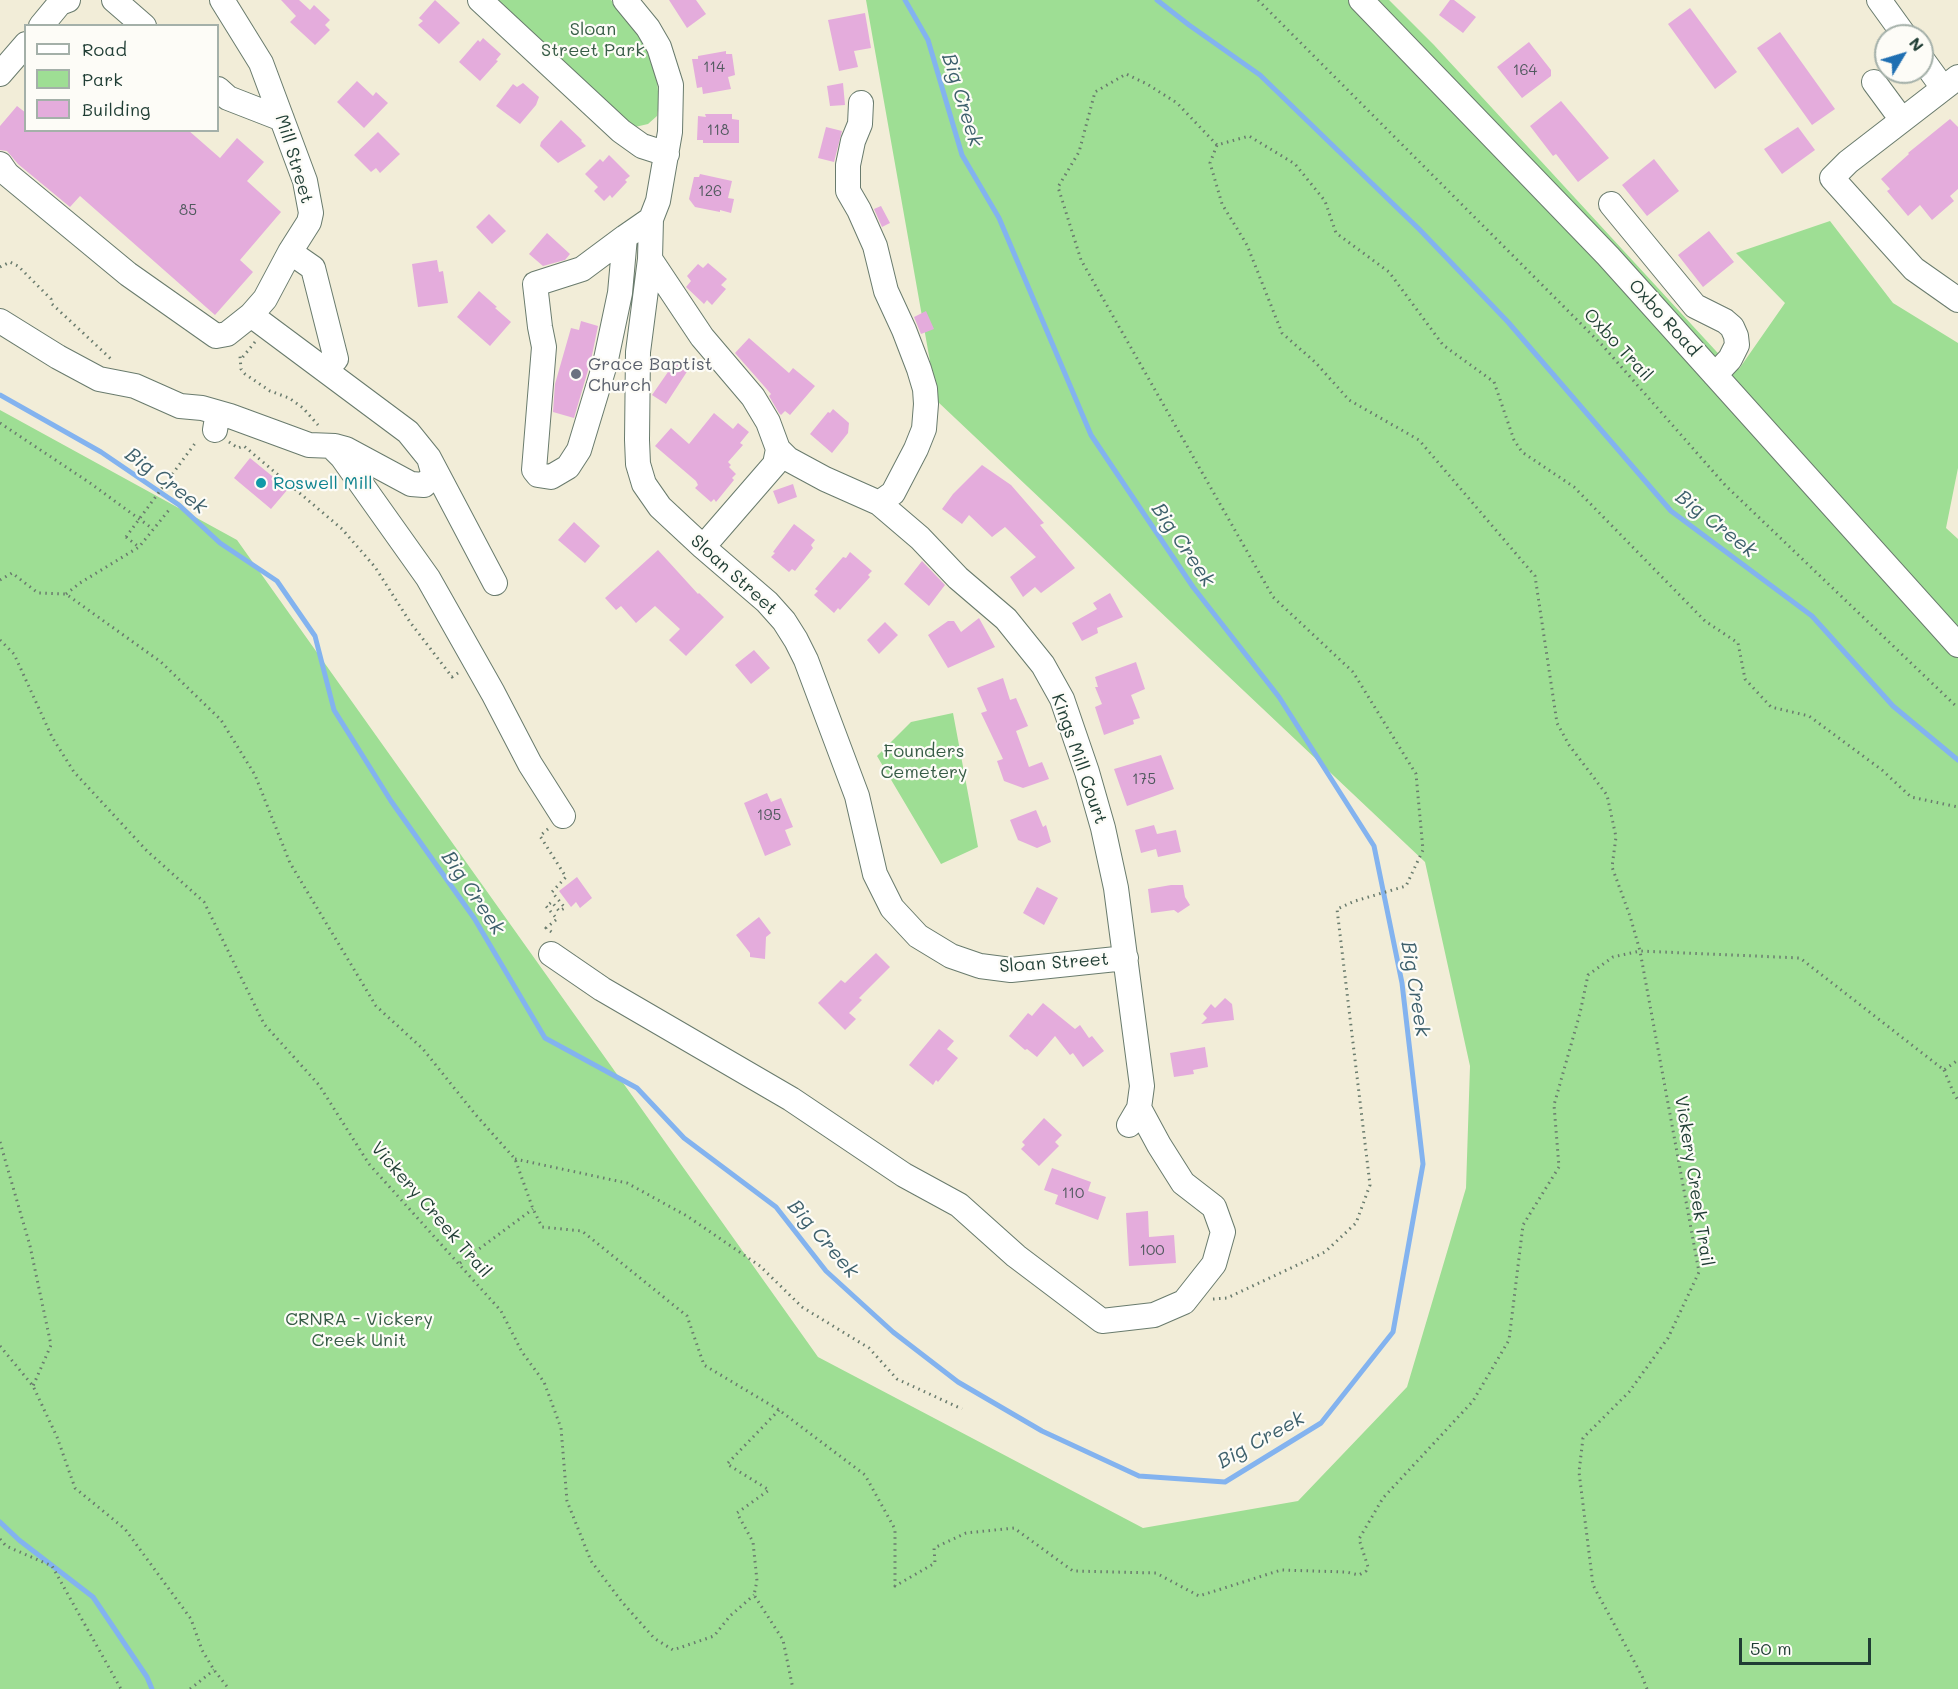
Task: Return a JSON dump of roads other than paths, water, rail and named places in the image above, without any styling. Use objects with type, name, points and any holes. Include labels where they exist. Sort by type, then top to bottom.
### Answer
[{"type":"street","points":[[43,24],[60,3],[68,0]]},
{"type":"street","points":[[114,0],[142,24]]},
{"type":"street","name":"Mill Street","points":[[0,164],[7,174],[128,274],[216,336],[227,334],[259,320],[266,299],[290,252],[309,222],[311,213],[305,181],[261,63],[222,0]]},
{"type":"street","points":[[480,0],[621,131],[642,146],[667,154]]},
{"type":"street","name":"Sloan Street","points":[[625,0],[648,28],[659,47],[670,85],[671,110],[667,154],[658,201],[651,219],[650,259],[638,352],[638,464],[644,484],[651,496],[702,548],[767,602],[784,621],[796,640],[806,660],[857,796],[875,874],[892,908],[918,936],[951,956],[980,966],[1011,970],[1126,958]]},
{"type":"street","name":"Oxbo Road","points":[[1361,0],[1608,256],[1958,645]]},
{"type":"street","points":[[1879,0],[1896,24]]},
{"type":"street","points":[[0,74],[24,46]]},
{"type":"street","points":[[1934,69],[1951,82],[1848,162],[1832,178],[1914,268],[1958,300]]},
{"type":"street","points":[[1875,84],[1902,120]]},
{"type":"street","points":[[219,90],[228,98],[282,118]]},
{"type":"street","points":[[861,102],[860,124],[853,141],[848,165],[848,191],[875,246],[886,291],[919,369],[926,404],[924,429],[916,449],[893,493],[879,503]]},
{"type":"street","points":[[1611,204],[1695,306],[1732,327],[1737,345],[1730,359],[1715,375]]},
{"type":"street","points":[[625,237],[620,293],[610,340],[579,450],[568,467],[551,477],[538,475],[534,470],[544,346],[535,284],[582,269],[625,237],[651,219]]},
{"type":"street","points":[[290,252],[313,268],[336,359],[326,370]]},
{"type":"street","points":[[650,259],[702,337],[753,397],[768,422],[778,449],[775,464],[702,548]]},
{"type":"street","points":[[259,320],[408,432],[429,458],[495,583]]},
{"type":"street","points":[[0,321],[99,379],[135,386],[180,406],[202,408],[214,429],[346,449],[411,483],[424,485],[433,472],[429,458]]},
{"type":"street","points":[[331,446],[342,457],[428,578],[530,764],[563,816]]},
{"type":"street","name":"Kings Mill Court","points":[[551,954],[602,989],[791,1100],[904,1174],[959,1205],[1016,1256],[1102,1321],[1154,1315],[1184,1302],[1214,1264],[1223,1232],[1214,1207],[1183,1182],[1160,1145],[1134,1116],[1142,1086],[1116,888],[1103,828],[1087,772],[1062,699],[1043,665],[1006,619],[958,578],[920,538],[879,503],[825,479],[789,459],[778,449]]},
{"type":"waterway","name":"Big Creek","points":[[0,395],[101,452],[179,505],[220,543],[277,581],[315,636],[334,710],[391,801],[474,918],[545,1038],[637,1088],[684,1138],[776,1207],[826,1271],[893,1332],[958,1382],[1042,1431],[1139,1476],[1225,1482],[1321,1423],[1393,1332],[1423,1164],[1402,983],[1374,846],[1279,697],[1193,587],[1091,435],[999,218],[962,155],[928,40],[905,0]]},
{"type":"waterway","name":"Big Creek","points":[[1157,0],[1260,75],[1419,229],[1508,322],[1671,511],[1812,616],[1893,706],[1958,760]]},
{"type":"waterway","name":"Big Creek","points":[[0,1522],[19,1540],[93,1597],[147,1677],[152,1689]]},
{"type":"place","name":"Grace Baptist Church","points":[[576,374]]},
{"type":"place","name":"Roswell Mill","points":[[261,483]]},
{"type":"park label","name":"Sloan Street Park","points":[[593,39]]},
{"type":"park label","name":"Founders Cemetery","points":[[924,762]]},
{"type":"park label","name":"CRNRA - Vickery Creek Unit","points":[[359,1329]]}]
